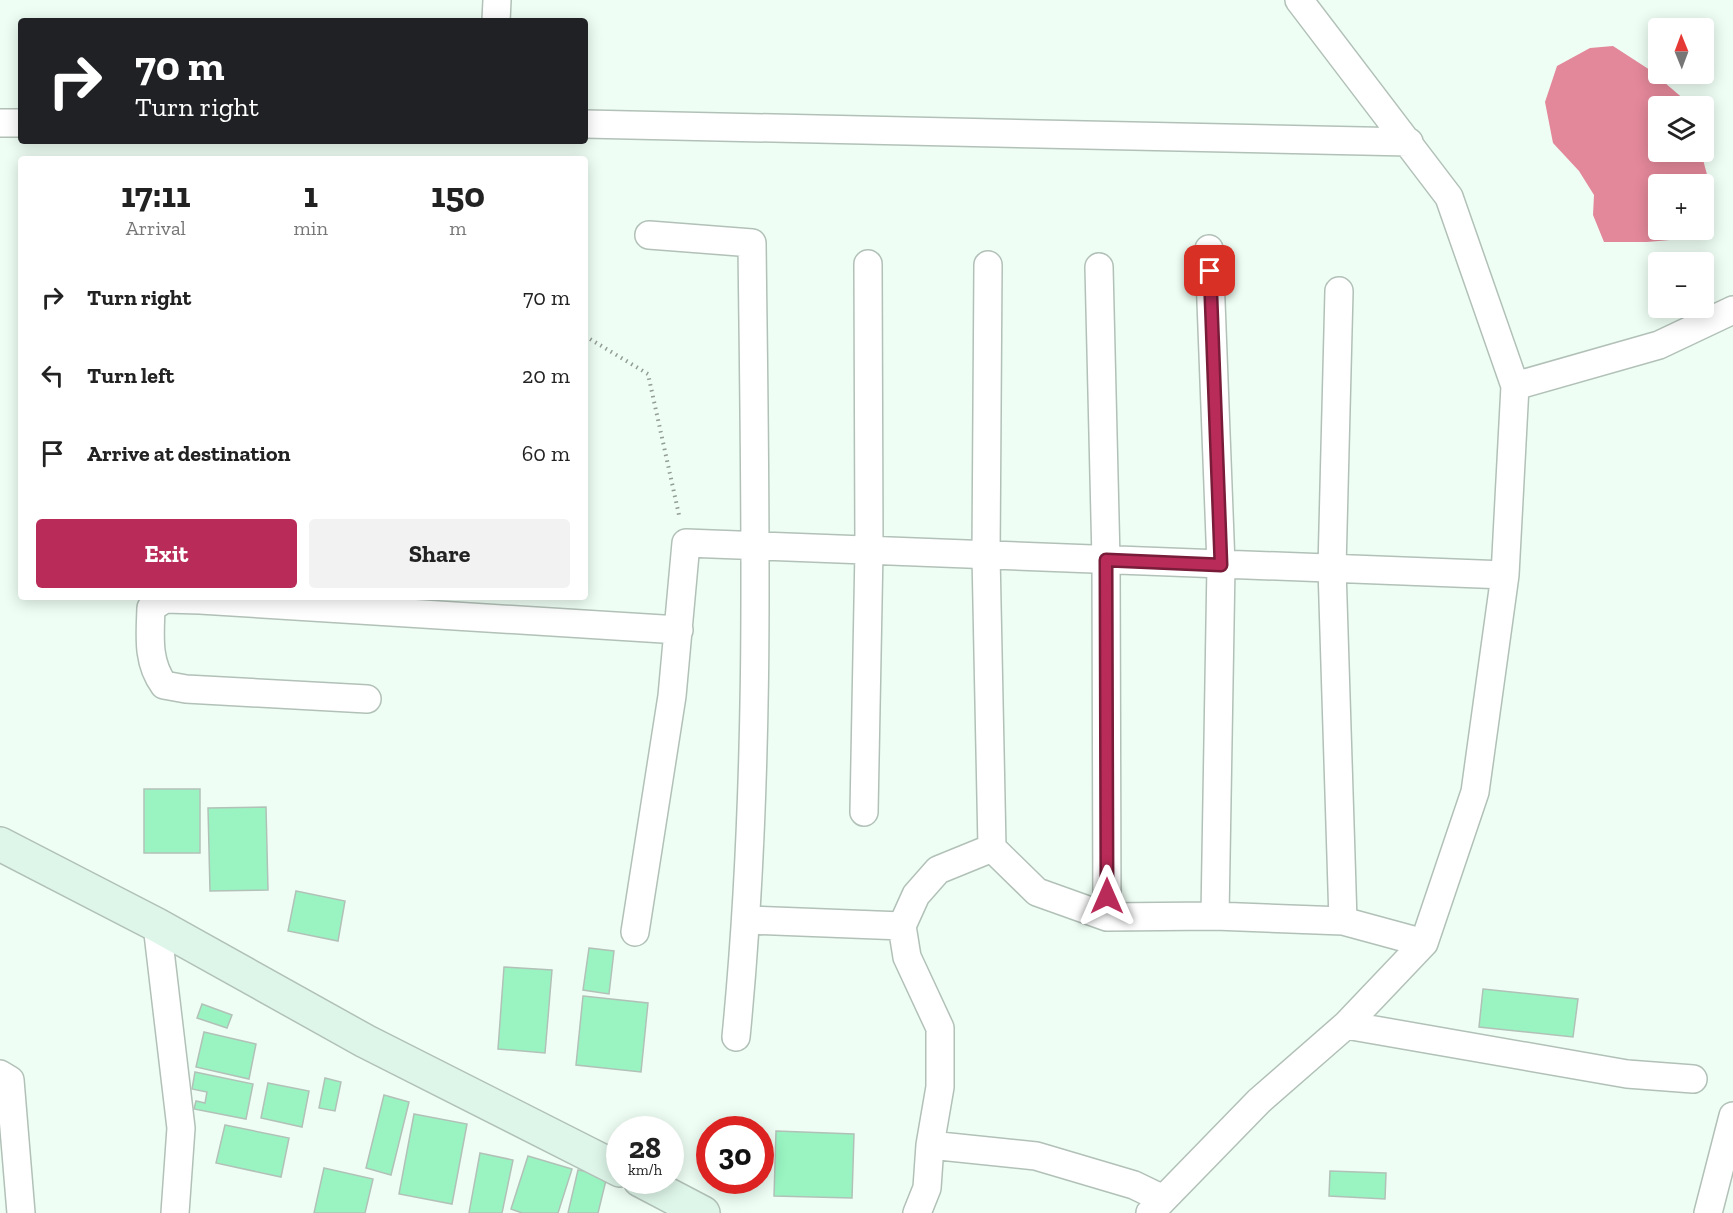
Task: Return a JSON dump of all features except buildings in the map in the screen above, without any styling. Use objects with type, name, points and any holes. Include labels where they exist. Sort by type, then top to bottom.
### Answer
[{"type":"street","points":[[496,18],[497,0]]},
{"type":"street","points":[[930,1145],[1036,1156],[1134,1185],[1156,1206],[1259,1101],[1346,1025],[1424,943],[1475,792],[1505,575],[1515,386],[1449,197],[1299,0]]},
{"type":"street","points":[[0,123],[18,123]]},
{"type":"street","points":[[588,124],[1409,142]]},
{"type":"street","points":[[649,235],[752,243],[756,545],[747,920],[736,1037]]},
{"type":"street","points":[[1209,249],[1221,565],[1215,916]]},
{"type":"street","points":[[864,812],[869,550],[868,264]]},
{"type":"street","points":[[987,266],[986,555],[992,848],[1037,892],[1107,917],[1215,916],[1343,921],[1424,943]]},
{"type":"street","points":[[1099,267],[1106,560],[1107,917]]},
{"type":"street","points":[[1339,291],[1332,568],[1343,921]]},
{"type":"street","points":[[1515,386],[1659,345],[1733,310]]},
{"type":"street","points":[[635,932],[672,696],[686,543],[1505,575]]},
{"type":"street","points":[[163,600],[151,608],[151,657],[155,673],[164,685],[186,689],[367,699]]},
{"type":"street","points":[[200,600],[679,630]]},
{"type":"street","points":[[0,844],[156,925],[365,1041],[606,1163]]},
{"type":"street","points":[[917,1213],[927,1188],[930,1145],[940,1087],[940,1028],[907,957],[902,926],[916,895],[938,870],[992,848]]},
{"type":"street","points":[[747,920],[902,926]]},
{"type":"street","points":[[156,925],[181,1128],[175,1213]]},
{"type":"street","points":[[1346,1025],[1627,1074],[1693,1079]]},
{"type":"street","points":[[0,1074],[10,1080],[21,1213]]},
{"type":"street","points":[[1708,1213],[1733,1116]]},
{"type":"street","points":[[667,1194],[704,1213]]},
{"type":"path","points":[[588,338],[648,374],[686,543]]},
{"type":"shaded area","points":[[1613,46],[1648,69],[1648,84],[1666,84],[1680,96],[1648,96],[1648,162],[1704,162],[1707,174],[1648,174],[1648,240],[1670,240],[1604,242],[1593,215],[1594,195],[1579,171],[1553,143],[1545,102],[1557,66],[1590,48]]},
{"type":"route","points":[[1107,896],[1106,560],[1221,565],[1210,271]]}]
